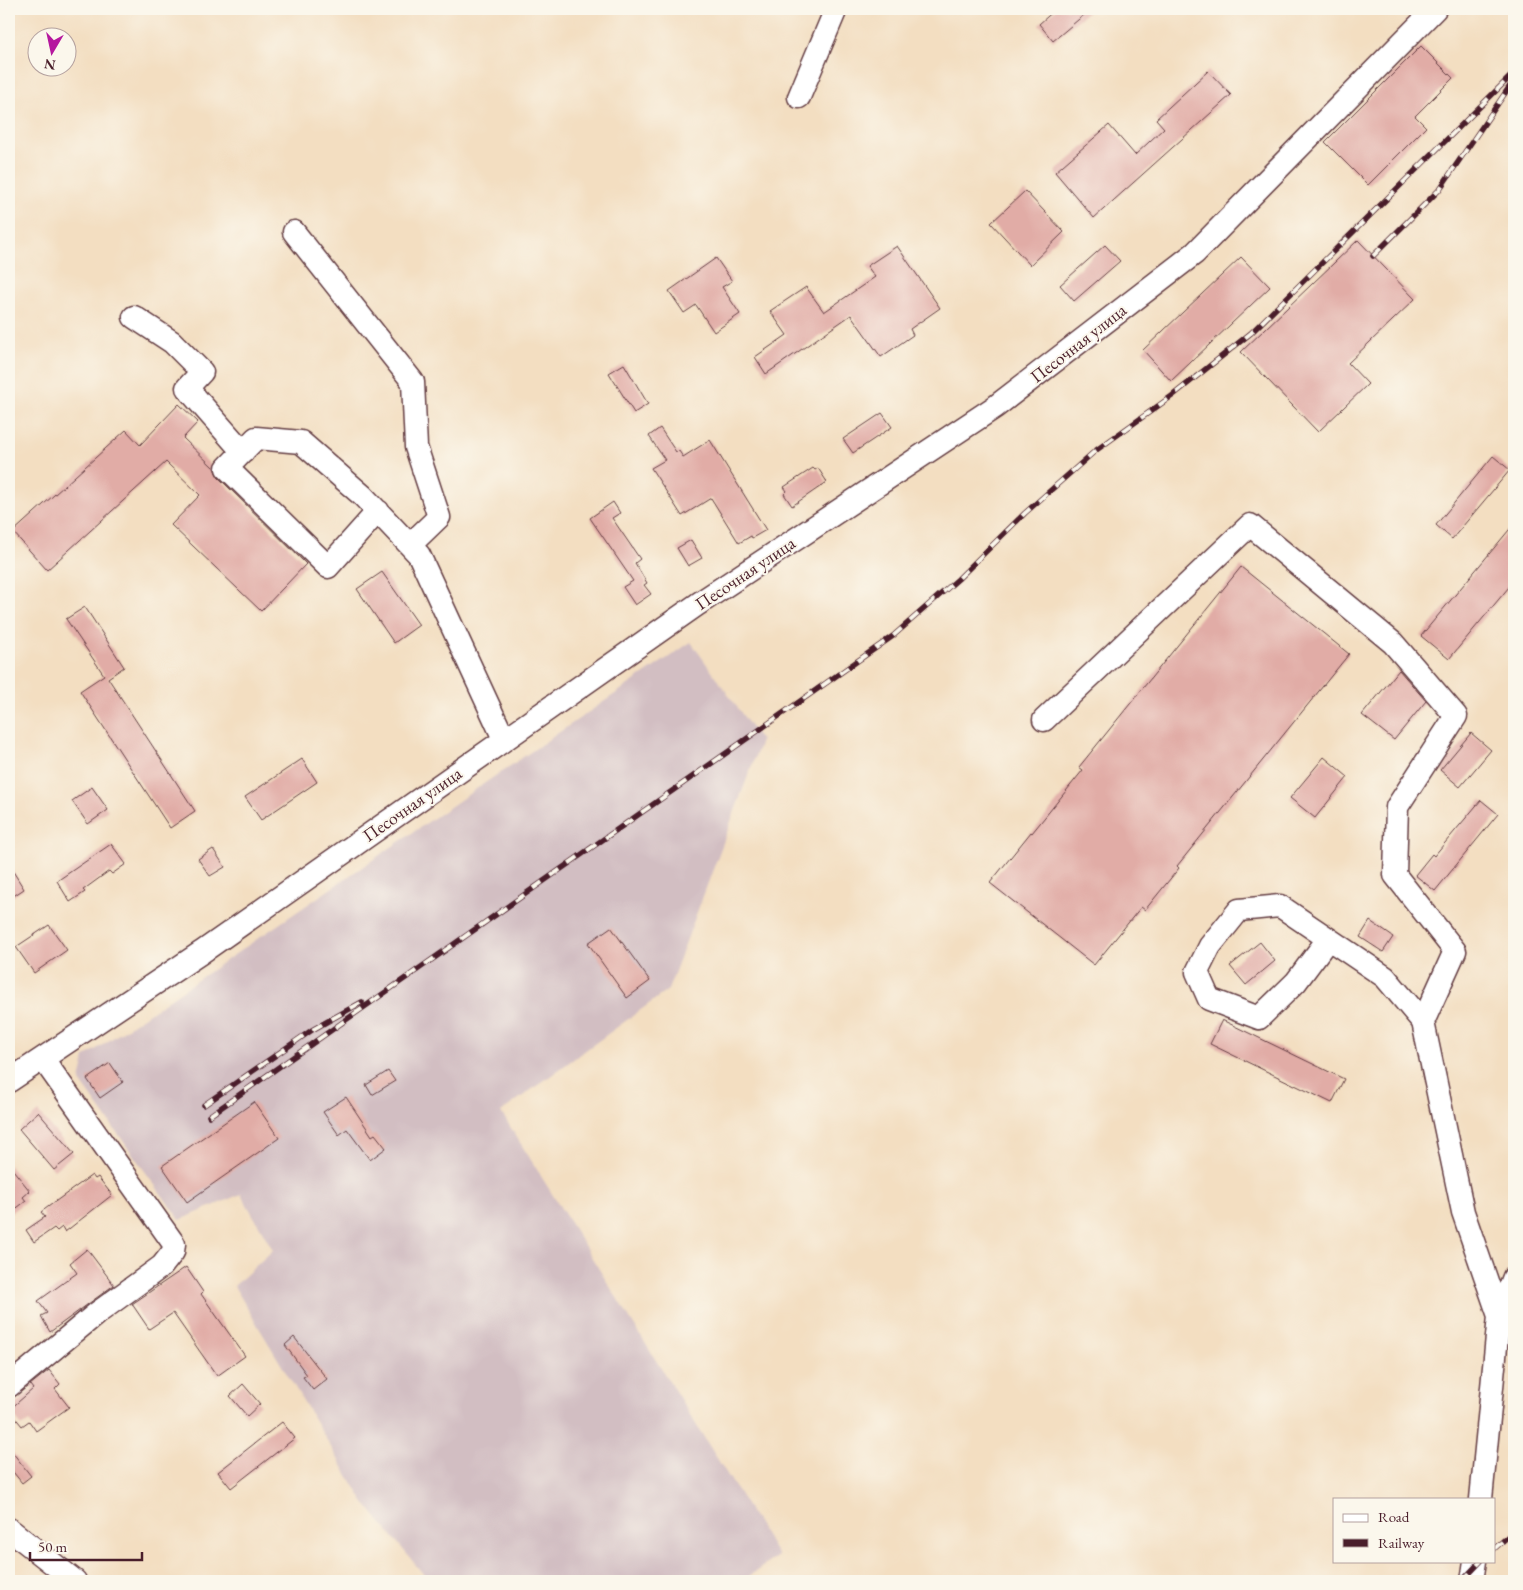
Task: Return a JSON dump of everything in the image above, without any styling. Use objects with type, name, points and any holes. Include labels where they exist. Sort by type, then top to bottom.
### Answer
[{"type":"street","points":[[799,97],[836,9]]},
{"type":"street","name":"Песочная улица","points":[[9,1081],[202,952],[698,604],[995,407],[1195,253],[1435,9]]},
{"type":"street","points":[[294,232],[413,382],[416,411],[416,447],[439,517],[410,545]]},
{"type":"street","points":[[134,317],[172,342],[202,372],[187,388],[243,452]]},
{"type":"street","points":[[378,511],[328,567],[227,468],[256,438],[301,442],[363,496],[378,511],[419,555],[504,739]]},
{"type":"street","points":[[1044,720],[1250,525],[1393,643],[1456,716],[1397,807],[1395,875],[1455,951],[1423,1022]]},
{"type":"street","points":[[1328,938],[1296,982],[1259,1018],[1210,999],[1197,972],[1210,946],[1239,910],[1280,906],[1328,938],[1385,977],[1423,1022],[1463,1212],[1499,1316]]},
{"type":"street","points":[[9,1386],[96,1314],[162,1266],[173,1252],[174,1244],[43,1059]]},
{"type":"street","points":[[1481,1498],[1499,1316],[1514,1277]]},
{"type":"street","points":[[9,1529],[75,1581]]},
{"type":"street","points":[[1472,1581],[1475,1562]]},
{"type":"shaded area","points":[[691,642],[761,741],[668,990],[501,1112],[778,1556],[742,1581],[429,1581],[364,1502],[234,1286],[273,1250],[241,1194],[180,1220],[80,1081],[85,1057]]},
{"type":"building","points":[[1056,9],[1091,9],[1053,41],[1039,24]]},
{"type":"building","points":[[1421,46],[1453,78],[1415,116],[1426,127],[1368,185],[1325,142]]},
{"type":"building","points":[[1208,71],[1231,95],[1094,218],[1055,172],[1109,125],[1135,155],[1164,128],[1156,119]]},
{"type":"building","points":[[1025,191],[1064,232],[1030,265],[991,223]]},
{"type":"building","points":[[1358,240],[1415,299],[1348,363],[1368,384],[1318,432],[1241,352]]},
{"type":"building","points":[[1105,245],[1120,261],[1074,301],[1060,285]]},
{"type":"building","points":[[897,246],[940,308],[910,329],[913,335],[881,357],[851,315],[766,374],[755,357],[787,335],[770,311],[806,287],[824,312],[875,277],[867,266]]},
{"type":"building","points":[[1241,257],[1270,287],[1171,381],[1143,350]]},
{"type":"building","points":[[716,258],[732,281],[722,287],[740,314],[714,332],[696,305],[684,313],[669,291]]},
{"type":"building","points":[[624,364],[648,404],[634,413],[609,373]]},
{"type":"building","points":[[179,404],[198,422],[183,438],[214,468],[218,477],[306,564],[261,611],[171,525],[200,495],[166,462],[47,570],[13,532],[126,430],[140,445]]},
{"type":"building","points":[[882,413],[892,427],[853,453],[843,439]]},
{"type":"building","points":[[660,428],[676,452],[679,451],[683,457],[710,440],[766,530],[739,543],[711,498],[682,516],[651,468],[665,460],[649,436]]},
{"type":"building","points":[[1493,456],[1510,470],[1452,539],[1436,525]]},
{"type":"building","points":[[813,468],[815,470],[818,468],[827,482],[792,506],[784,494],[787,491],[784,487]]},
{"type":"building","points":[[613,502],[620,513],[612,518],[640,559],[635,563],[647,583],[644,585],[651,594],[635,605],[623,587],[633,581],[590,518]]},
{"type":"building","points":[[1514,524],[1514,581],[1449,659],[1421,636]]},
{"type":"building","points":[[691,540],[702,558],[688,566],[677,548]]},
{"type":"building","points":[[1241,567],[1349,654],[1177,866],[1179,868],[1145,910],[1141,907],[1094,965],[990,883],[1083,770],[1079,767]]},
{"type":"building","points":[[382,572],[419,625],[394,643],[357,589]]},
{"type":"building","points":[[85,607],[124,667],[108,678],[195,811],[170,828],[80,691],[104,675],[66,619]]},
{"type":"building","points":[[1399,670],[1426,701],[1394,740],[1362,715]]},
{"type":"building","points":[[1471,733],[1491,750],[1460,787],[1440,770]]},
{"type":"building","points":[[1324,757],[1348,777],[1315,818],[1290,798]]},
{"type":"building","points":[[302,759],[317,782],[261,820],[245,797]]},
{"type":"building","points":[[92,787],[108,810],[88,824],[72,801]]},
{"type":"building","points":[[1481,800],[1498,814],[1435,891],[1415,875],[1432,854],[1434,856]]},
{"type":"building","points":[[111,844],[126,864],[112,874],[109,871],[83,890],[85,892],[70,902],[57,881]]},
{"type":"building","points":[[213,849],[225,867],[210,876],[198,859]]},
{"type":"building","points":[[9,865],[24,889],[9,899]]},
{"type":"building","points":[[1370,921],[1393,937],[1383,952],[1360,937]]},
{"type":"building","points":[[49,925],[67,950],[34,973],[16,947]]},
{"type":"building","points":[[611,927],[650,981],[627,998],[588,943]]},
{"type":"building","points":[[1260,942],[1275,961],[1246,985],[1230,966]]},
{"type":"building","points":[[1222,1020],[1344,1079],[1332,1103],[1210,1044]]},
{"type":"building","points":[[110,1063],[123,1082],[100,1098],[87,1079]]},
{"type":"building","points":[[388,1071],[395,1081],[372,1095],[366,1085]]},
{"type":"building","points":[[346,1097],[372,1136],[375,1134],[386,1148],[370,1160],[347,1129],[339,1135],[323,1112]]},
{"type":"building","points":[[254,1102],[279,1138],[187,1202],[162,1166]]},
{"type":"building","points":[[38,1112],[74,1154],[54,1170],[19,1129]]},
{"type":"building","points":[[9,1165],[30,1191],[23,1197],[26,1201],[9,1214]]},
{"type":"building","points":[[92,1175],[95,1179],[98,1177],[112,1195],[65,1232],[62,1227],[57,1231],[54,1228],[34,1242],[26,1230],[45,1217],[41,1212]]},
{"type":"building","points":[[87,1249],[114,1285],[50,1332],[41,1316],[47,1313],[38,1301],[77,1273],[70,1263]]},
{"type":"building","points":[[186,1267],[203,1292],[201,1294],[245,1356],[217,1376],[173,1313],[149,1329],[132,1304]]},
{"type":"building","points":[[294,1337],[327,1379],[313,1390],[303,1377],[307,1375],[285,1345]]},
{"type":"building","points":[[49,1370],[60,1384],[55,1389],[69,1407],[36,1431],[29,1421],[22,1426],[9,1410],[33,1389],[30,1385]]},
{"type":"building","points":[[243,1384],[260,1404],[247,1416],[230,1396]]},
{"type":"building","points":[[282,1422],[295,1438],[231,1488],[218,1472]]},
{"type":"building","points":[[9,1448],[31,1476],[22,1483],[9,1467]]},
{"type":"railway","points":[[209,1116],[893,636],[958,579],[1025,513],[1095,451],[1172,396],[1251,333],[1514,73]]},
{"type":"railway","points":[[1373,256],[1439,190],[1514,80]]},
{"type":"railway","points":[[204,1105],[312,1030],[362,1002]]},
{"type":"railway","points":[[1496,1547],[1514,1531]]},
{"type":"railway","points":[[1462,1581],[1480,1562]]}]
